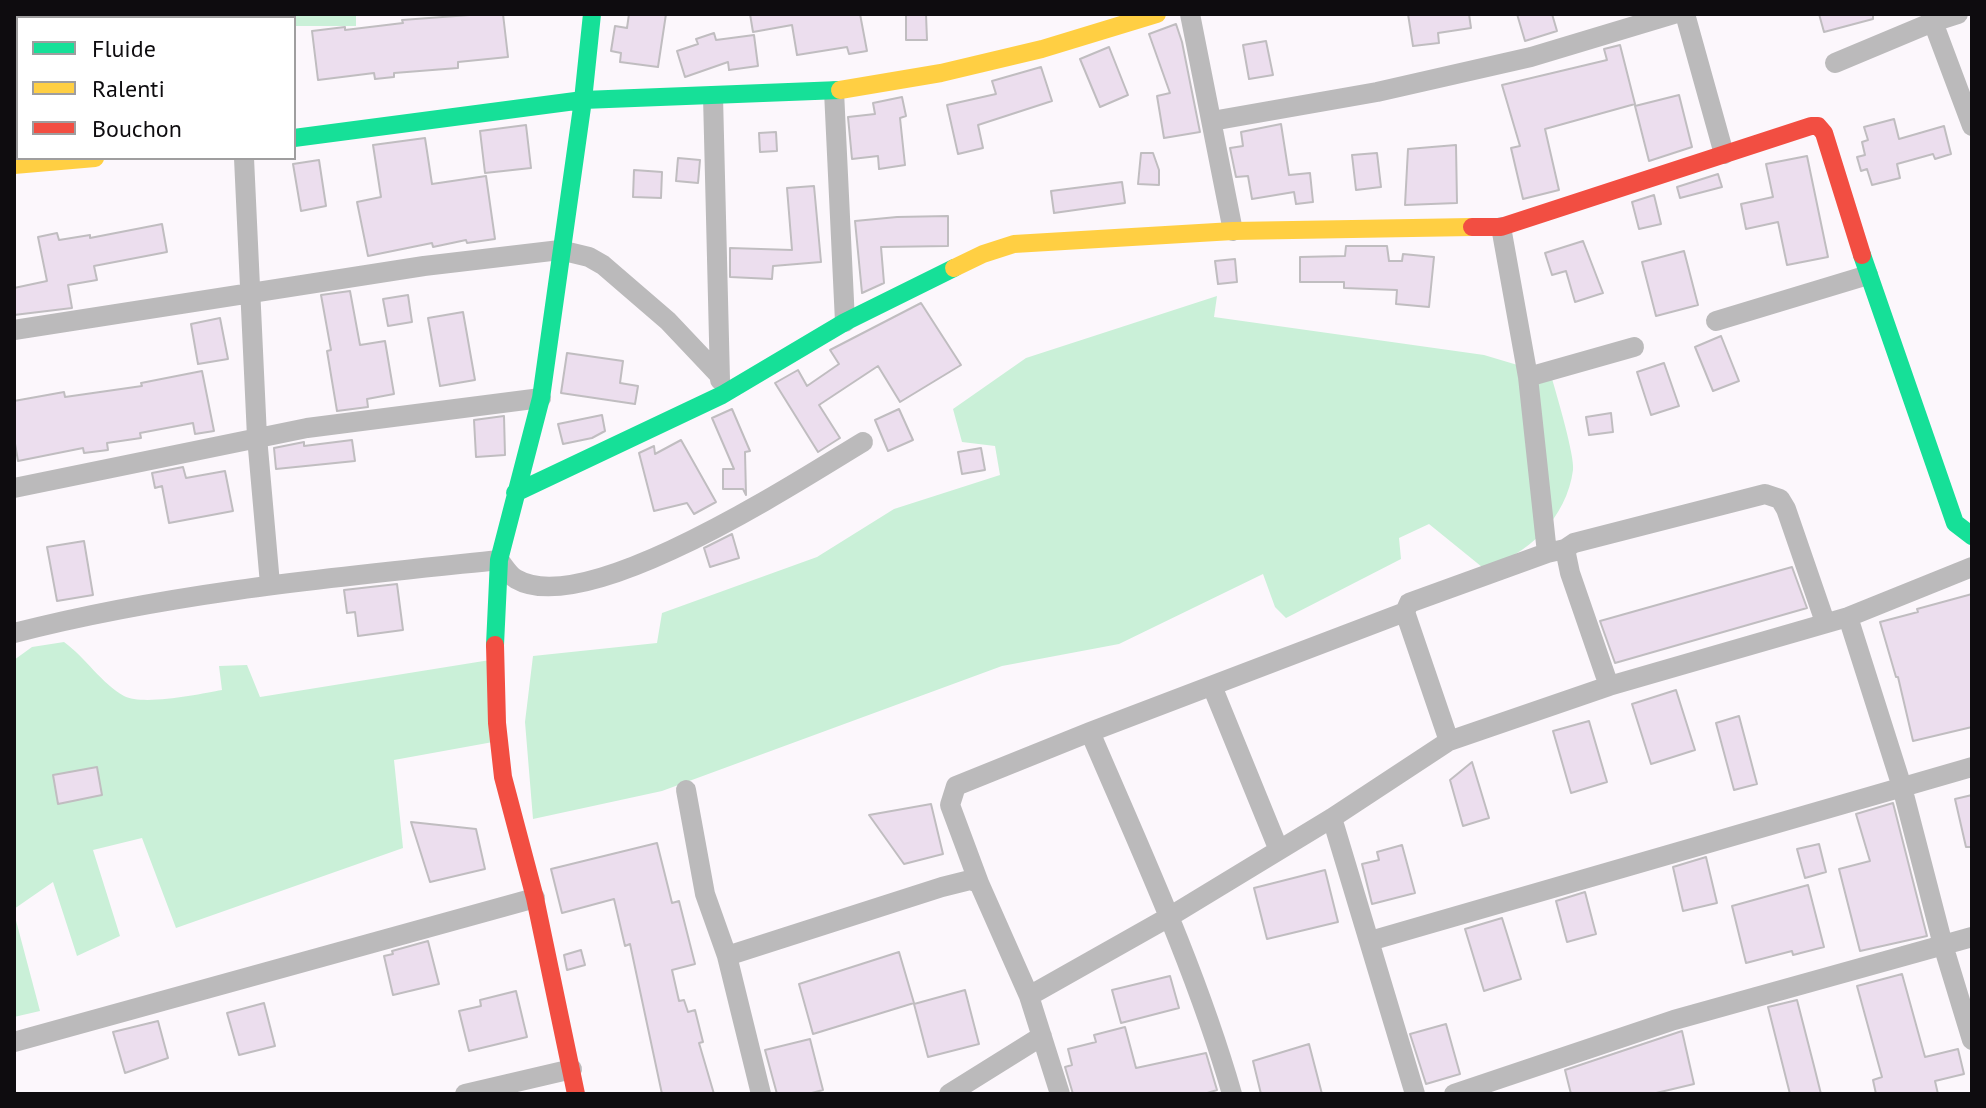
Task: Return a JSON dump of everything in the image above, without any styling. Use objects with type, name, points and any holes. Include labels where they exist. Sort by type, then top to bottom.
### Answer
[{"type":"street","points":[[576,1094],[535,898],[503,777],[495,641],[499,560],[541,398],[583,100],[592,14]]},
{"type":"street","points":[[296,138],[583,100],[834,91],[941,73],[1042,49],[1157,14]]},
{"type":"street","points":[[1190,14],[1233,231]]},
{"type":"street","points":[[1212,121],[1377,92],[1531,57],[1674,14]]},
{"type":"street","points":[[1685,14],[1724,154]]},
{"type":"street","points":[[1835,63],[1958,14]]},
{"type":"street","points":[[1933,22],[1972,126]]},
{"type":"street","points":[[834,91],[845,322]]},
{"type":"street","points":[[713,96],[721,386]]},
{"type":"street","points":[[515,493],[845,322],[983,254],[1014,244],[1233,231],[1501,227],[1818,126],[1824,133],[1868,275],[1955,523],[1972,536]]},
{"type":"street","points":[[14,165],[72,160]]},
{"type":"street","points":[[244,160],[257,437],[270,584]]},
{"type":"street","points":[[1501,227],[1556,551],[1570,573],[1609,686]]},
{"type":"street","points":[[14,330],[424,266],[560,250],[589,257],[603,265],[668,321],[721,386]]},
{"type":"street","points":[[1716,321],[1868,275]]},
{"type":"street","points":[[1528,377],[1634,347]]},
{"type":"street","points":[[14,488],[333,424],[541,398]]},
{"type":"street","points":[[499,560],[514,578],[539,586],[570,586],[606,577],[633,568],[747,511],[863,442]]},
{"type":"street","points":[[1449,741],[1405,612],[1409,603],[1574,543],[1765,494],[1780,499],[1786,509],[1825,622]]},
{"type":"street","points":[[14,633],[52,623],[270,584],[499,560]]},
{"type":"street","points":[[1029,996],[1169,917],[1332,818],[1449,741],[1609,686],[1848,617],[1972,567]]},
{"type":"street","points":[[1060,1094],[1029,996],[979,883],[950,805],[956,786],[1405,612]]},
{"type":"street","points":[[1848,617],[1902,787],[1943,945],[1972,1040]]},
{"type":"street","points":[[1212,686],[1278,848]]},
{"type":"street","points":[[1090,732],[1213,1029],[1232,1094]]},
{"type":"street","points":[[1370,941],[1972,767]]},
{"type":"street","points":[[686,790],[705,894],[727,956],[761,1094]]},
{"type":"street","points":[[1332,818],[1415,1094]]},
{"type":"street","points":[[727,956],[942,887],[970,880],[979,883]]},
{"type":"street","points":[[14,1042],[535,898]]},
{"type":"street","points":[[1454,1094],[1674,1020],[1972,937]]},
{"type":"street","points":[[949,1094],[1042,1036]]},
{"type":"street","points":[[465,1094],[572,1069]]},
{"type":"green space","points":[[356,14],[356,26],[296,26],[296,16],[95,16]]},
{"type":"green space","points":[[1217,296],[1214,317],[1484,355],[1551,375],[1573,463],[1563,504],[1529,545],[1499,562],[1482,567],[1429,524],[1399,538],[1401,559],[1286,618],[1275,607],[1263,574],[1119,644],[1002,666],[662,791],[533,819],[525,722],[533,656],[657,643],[662,613],[817,557],[894,509],[1000,475],[995,446],[962,442],[953,409],[1026,358]]},
{"type":"green space","points":[[64,642],[116,691],[133,699],[144,700],[222,690],[219,666],[247,665],[260,697],[490,660],[493,742],[394,760],[403,848],[176,928],[142,838],[93,850],[120,936],[77,956],[53,882],[14,909],[14,660],[32,647]]},
{"type":"green space","points":[[14,913],[40,1011],[14,1017]]},
{"type":"building","points":[[503,14],[508,57],[458,62],[458,68],[394,73],[394,77],[375,79],[374,73],[318,80],[312,31]]},
{"type":"building","points":[[629,14],[666,14],[658,67],[620,62],[621,53],[611,51],[615,26],[627,28]]},
{"type":"building","points":[[750,14],[860,14],[867,51],[849,54],[847,47],[797,55],[792,25],[753,32]]},
{"type":"building","points":[[906,14],[926,14],[927,40],[906,40]]},
{"type":"building","points":[[1408,14],[1469,14],[1471,28],[1438,33],[1439,43],[1413,46]]},
{"type":"building","points":[[1517,14],[1552,14],[1557,31],[1525,41]]},
{"type":"building","points":[[1819,14],[1873,14],[1873,19],[1824,32]]},
{"type":"building","points":[[1176,24],[1200,132],[1164,138],[1157,96],[1170,93],[1149,34]]},
{"type":"building","points":[[714,33],[716,40],[754,35],[758,66],[729,70],[728,62],[685,77],[677,51],[698,44],[696,39]]},
{"type":"building","points":[[1266,41],[1273,75],[1249,79],[1243,45]]},
{"type":"building","points":[[1620,45],[1635,104],[1545,129],[1559,190],[1523,199],[1511,148],[1520,146],[1502,85],[1607,60],[1604,49]]},
{"type":"building","points":[[1109,47],[1128,95],[1100,107],[1080,59]]},
{"type":"building","points":[[1041,67],[1052,101],[978,125],[983,148],[958,154],[947,105],[996,94],[992,81]]},
{"type":"building","points":[[1679,95],[1692,147],[1649,161],[1635,106]]},
{"type":"building","points":[[902,97],[906,116],[900,118],[905,165],[879,169],[878,156],[852,159],[848,117],[875,114],[873,103]]},
{"type":"building","points":[[1894,119],[1899,139],[1944,126],[1951,154],[1935,159],[1933,154],[1897,164],[1900,178],[1872,185],[1867,169],[1861,171],[1857,157],[1865,155],[1862,142],[1868,140],[1864,127]]},
{"type":"building","points":[[1281,124],[1289,175],[1310,173],[1313,202],[1296,204],[1294,192],[1252,199],[1248,176],[1236,177],[1230,148],[1243,146],[1241,132]]},
{"type":"building","points":[[526,125],[531,168],[485,173],[480,131]]},
{"type":"building","points":[[776,132],[777,151],[760,152],[759,133]]},
{"type":"building","points":[[425,138],[432,184],[486,176],[495,239],[467,243],[466,240],[433,247],[432,243],[368,256],[357,202],[381,197],[373,145]]},
{"type":"building","points":[[1456,145],[1457,203],[1405,205],[1408,149]]},
{"type":"building","points":[[1141,153],[1153,153],[1159,170],[1159,185],[1138,184]]},
{"type":"building","points":[[1377,153],[1381,187],[1356,190],[1352,155]]},
{"type":"building","points":[[1807,156],[1828,257],[1787,265],[1778,222],[1746,229],[1741,204],[1773,197],[1766,164]]},
{"type":"building","points":[[678,158],[700,160],[698,183],[676,181]]},
{"type":"building","points":[[319,160],[326,206],[301,211],[293,164]]},
{"type":"building","points":[[634,170],[662,172],[661,198],[633,197]]},
{"type":"building","points":[[1718,174],[1722,187],[1680,198],[1677,187]]},
{"type":"building","points":[[1122,182],[1125,203],[1054,213],[1051,191]]},
{"type":"building","points":[[814,186],[821,262],[773,266],[772,279],[730,277],[730,248],[792,250],[787,188]]},
{"type":"building","points":[[1654,195],[1661,224],[1639,229],[1632,202]]},
{"type":"building","points":[[948,216],[948,246],[881,247],[884,283],[862,293],[855,221]]},
{"type":"building","points":[[162,224],[167,252],[94,266],[97,280],[68,285],[72,308],[14,315],[14,288],[47,281],[38,237],[57,233],[59,240],[90,235],[90,238]]},
{"type":"building","points":[[1583,241],[1603,293],[1575,302],[1566,271],[1552,275],[1545,253]]},
{"type":"building","points":[[1346,246],[1387,246],[1389,261],[1402,261],[1403,254],[1434,257],[1429,307],[1396,304],[1397,290],[1344,288],[1344,282],[1300,282],[1300,257],[1345,256]]},
{"type":"building","points":[[1684,251],[1698,305],[1656,316],[1642,262]]},
{"type":"building","points":[[1235,259],[1237,282],[1218,284],[1215,261]]},
{"type":"building","points":[[350,291],[360,345],[385,341],[394,394],[367,399],[368,407],[337,411],[321,295]]},
{"type":"building","points":[[408,295],[412,322],[388,326],[383,299]]},
{"type":"building","points":[[921,303],[961,365],[900,402],[878,366],[819,405],[840,438],[818,452],[775,383],[798,370],[807,386],[839,364],[830,350]]},
{"type":"building","points":[[463,312],[475,380],[440,386],[428,318]]},
{"type":"building","points":[[220,318],[228,359],[198,364],[191,324]]},
{"type":"building","points":[[1721,336],[1739,381],[1713,391],[1695,347]]},
{"type":"building","points":[[567,353],[623,361],[620,383],[638,386],[635,404],[561,393]]},
{"type":"building","points":[[1664,363],[1679,406],[1651,415],[1637,372]]},
{"type":"building","points":[[202,371],[214,431],[195,434],[193,423],[140,433],[141,438],[107,443],[108,450],[84,453],[83,448],[18,461],[14,438],[14,401],[64,392],[65,397],[142,386],[141,383]]},
{"type":"building","points":[[732,409],[750,451],[745,452],[746,495],[743,489],[723,489],[723,469],[734,469],[712,418]]},
{"type":"building","points":[[899,409],[913,440],[888,451],[875,420]]},
{"type":"building","points":[[1611,413],[1613,432],[1589,435],[1586,417]]},
{"type":"building","points":[[602,415],[605,431],[592,438],[563,444],[558,424]]},
{"type":"building","points":[[504,416],[505,455],[476,457],[474,420]]},
{"type":"building","points":[[352,440],[355,461],[276,469],[274,448],[304,442],[304,446]]},
{"type":"building","points":[[681,440],[716,502],[694,514],[687,503],[654,511],[639,453],[654,446],[655,454]]},
{"type":"building","points":[[981,448],[985,470],[962,474],[958,452]]},
{"type":"building","points":[[183,467],[186,478],[225,471],[233,511],[169,523],[162,486],[155,488],[152,473]]},
{"type":"building","points":[[732,534],[739,558],[710,567],[704,548]]},
{"type":"building","points":[[84,541],[93,595],[57,601],[47,547]]},
{"type":"building","points":[[1792,567],[1807,608],[1615,663],[1600,621]]},
{"type":"building","points":[[397,584],[403,630],[358,636],[355,612],[347,613],[344,590]]},
{"type":"building","points":[[1972,594],[1972,727],[1913,741],[1898,677],[1880,622]]},
{"type":"building","points":[[1676,690],[1695,750],[1651,764],[1632,704]]},
{"type":"building","points":[[1739,716],[1757,784],[1734,790],[1716,723]]},
{"type":"building","points":[[1589,721],[1607,782],[1571,793],[1553,731]]},
{"type":"building","points":[[1472,762],[1489,818],[1463,826],[1450,780]]},
{"type":"building","points":[[97,767],[102,795],[58,804],[53,775]]},
{"type":"building","points":[[1972,795],[1972,847],[1966,847],[1955,799]]},
{"type":"building","points":[[1893,803],[1927,936],[1860,951],[1839,869],[1870,861],[1856,814]]},
{"type":"building","points":[[931,804],[943,854],[904,864],[869,815]]},
{"type":"building","points":[[411,822],[476,829],[485,869],[430,882]]},
{"type":"building","points":[[657,843],[672,903],[679,901],[695,964],[672,970],[679,1001],[684,1000],[688,1012],[695,1010],[703,1042],[699,1043],[714,1094],[662,1094],[630,944],[625,946],[614,899],[562,913],[551,869]]},
{"type":"building","points":[[1819,844],[1826,872],[1805,878],[1797,849]]},
{"type":"building","points":[[1402,845],[1415,893],[1372,904],[1362,864],[1379,860],[1377,852]]},
{"type":"building","points":[[1706,857],[1717,903],[1683,911],[1673,867]]},
{"type":"building","points":[[1325,870],[1338,922],[1267,939],[1254,888]]},
{"type":"building","points":[[1808,885],[1824,947],[1793,955],[1792,951],[1746,963],[1732,906]]},
{"type":"building","points":[[1585,892],[1596,934],[1567,942],[1556,901]]},
{"type":"building","points":[[1502,918],[1521,979],[1484,991],[1465,929]]},
{"type":"building","points":[[428,941],[439,984],[393,995],[384,956]]},
{"type":"building","points":[[581,950],[585,965],[567,970],[564,955]]},
{"type":"building","points":[[899,952],[914,1003],[813,1034],[799,984]]},
{"type":"building","points":[[1902,974],[1925,1057],[1958,1049],[1964,1074],[1935,1081],[1938,1094],[1876,1094],[1873,1080],[1882,1077],[1857,986]]},
{"type":"building","points":[[1170,976],[1179,1008],[1121,1023],[1112,990]]},
{"type":"building","points":[[965,990],[979,1044],[928,1057],[914,1004]]},
{"type":"building","points":[[516,991],[527,1037],[469,1051],[459,1011],[481,1006],[480,1000]]},
{"type":"building","points":[[1797,1000],[1821,1094],[1790,1094],[1768,1007]]},
{"type":"building","points":[[264,1003],[275,1046],[239,1055],[227,1013]]},
{"type":"building","points":[[158,1021],[168,1058],[125,1073],[113,1032]]},
{"type":"building","points":[[1446,1024],[1460,1074],[1426,1084],[1410,1034]]},
{"type":"building","points":[[1125,1027],[1136,1068],[1206,1053],[1217,1090],[1204,1094],[1073,1094],[1065,1067],[1072,1065],[1068,1049],[1096,1042],[1094,1035]]},
{"type":"building","points":[[1682,1031],[1694,1084],[1652,1094],[1571,1094],[1565,1070]]},
{"type":"building","points":[[810,1039],[823,1090],[808,1094],[777,1094],[765,1050]]},
{"type":"building","points":[[1309,1044],[1322,1094],[1261,1094],[1253,1061]]},
{"type":"traffic: fast","points":[[495,645],[499,560],[541,398],[583,100],[592,14]]},
{"type":"traffic: fast","points":[[296,138],[583,100],[840,90]]},
{"type":"traffic: fast","points":[[1862,255],[1955,523],[1972,536]]},
{"type":"traffic: fast","points":[[515,493],[722,395],[845,322],[954,268]]},
{"type":"traffic: slow","points":[[840,90],[941,73],[1042,49],[1157,14]]},
{"type":"traffic: slow","points":[[14,165],[72,160]]},
{"type":"traffic: slow","points":[[954,268],[1014,244],[1233,231],[1472,227]]},
{"type":"traffic: jam","points":[[1472,227],[1501,227],[1818,126],[1824,133],[1862,255]]},
{"type":"traffic: jam","points":[[495,645],[497,723],[503,777],[535,898],[576,1094]]}]
